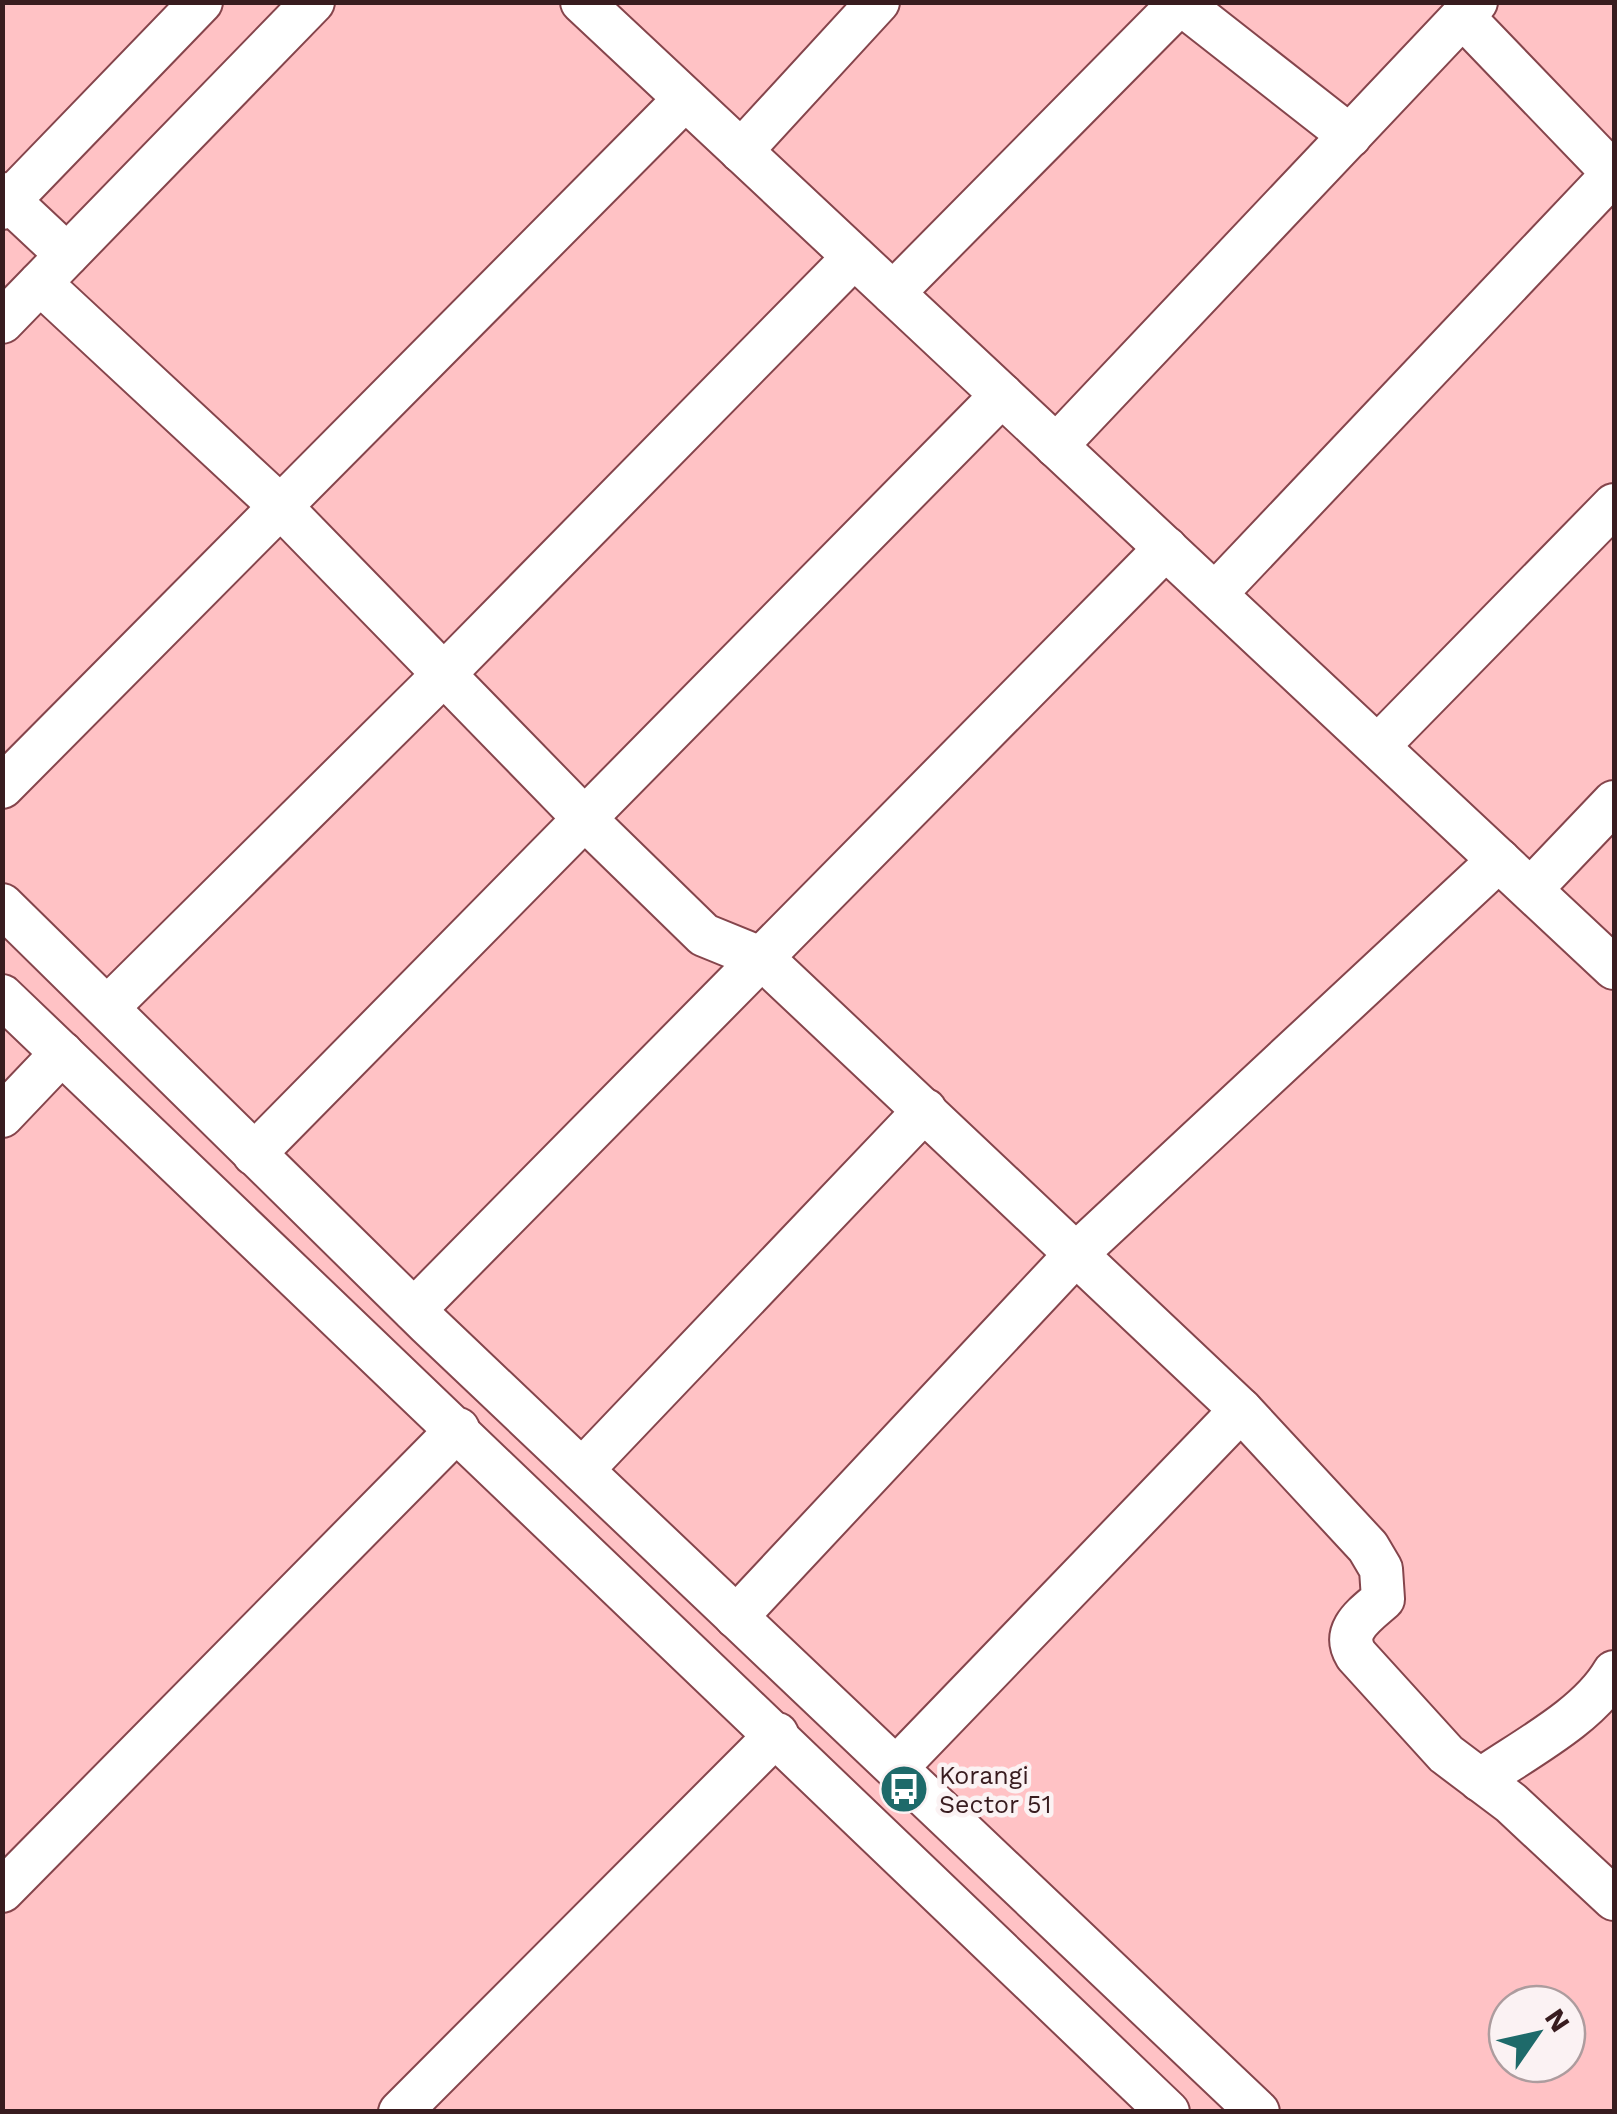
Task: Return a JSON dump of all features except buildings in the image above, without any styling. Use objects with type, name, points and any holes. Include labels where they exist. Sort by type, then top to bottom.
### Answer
[{"type":"street","points":[[201,2],[5,201],[53,269],[444,675],[704,934],[764,959],[1241,1410],[1368,1548],[1381,1570],[1382,1598],[1354,1627],[1350,1638],[1356,1656],[1446,1754],[1511,1802],[1614,1898]]},
{"type":"street","points":[[2,322],[313,2]]},
{"type":"street","points":[[582,2],[1614,968]]},
{"type":"street","points":[[741,151],[878,2]]},
{"type":"street","points":[[894,294],[1180,3],[1350,136]]},
{"type":"street","points":[[1056,446],[1470,10],[1614,174],[1215,594]]},
{"type":"street","points":[[2,787],[685,99]]},
{"type":"street","points":[[108,1007],[444,675],[854,257]]},
{"type":"street","points":[[254,1154],[1002,395]]},
{"type":"street","points":[[1378,746],[1614,505]]},
{"type":"street","points":[[414,1310],[1166,548]]},
{"type":"street","points":[[1531,889],[1614,802]]},
{"type":"street","points":[[736,1617],[1076,1254],[1500,860]]},
{"type":"street","points":[[2,905],[414,1310],[1258,2112]]},
{"type":"street","points":[[2,996],[1168,2112]]},
{"type":"street","points":[[2,1116],[62,1053]]},
{"type":"street","points":[[582,1470],[924,1110]]},
{"type":"street","points":[[896,1768],[1241,1410]]},
{"type":"street","points":[[2,1891],[458,1430]]},
{"type":"street","points":[[1480,1780],[1585,1708],[1606,1687],[1614,1672]]},
{"type":"street","points":[[400,2112],[777,1734]]},
{"type":"place","name":"Korangi Sector 51","points":[[904,1789]]}]
